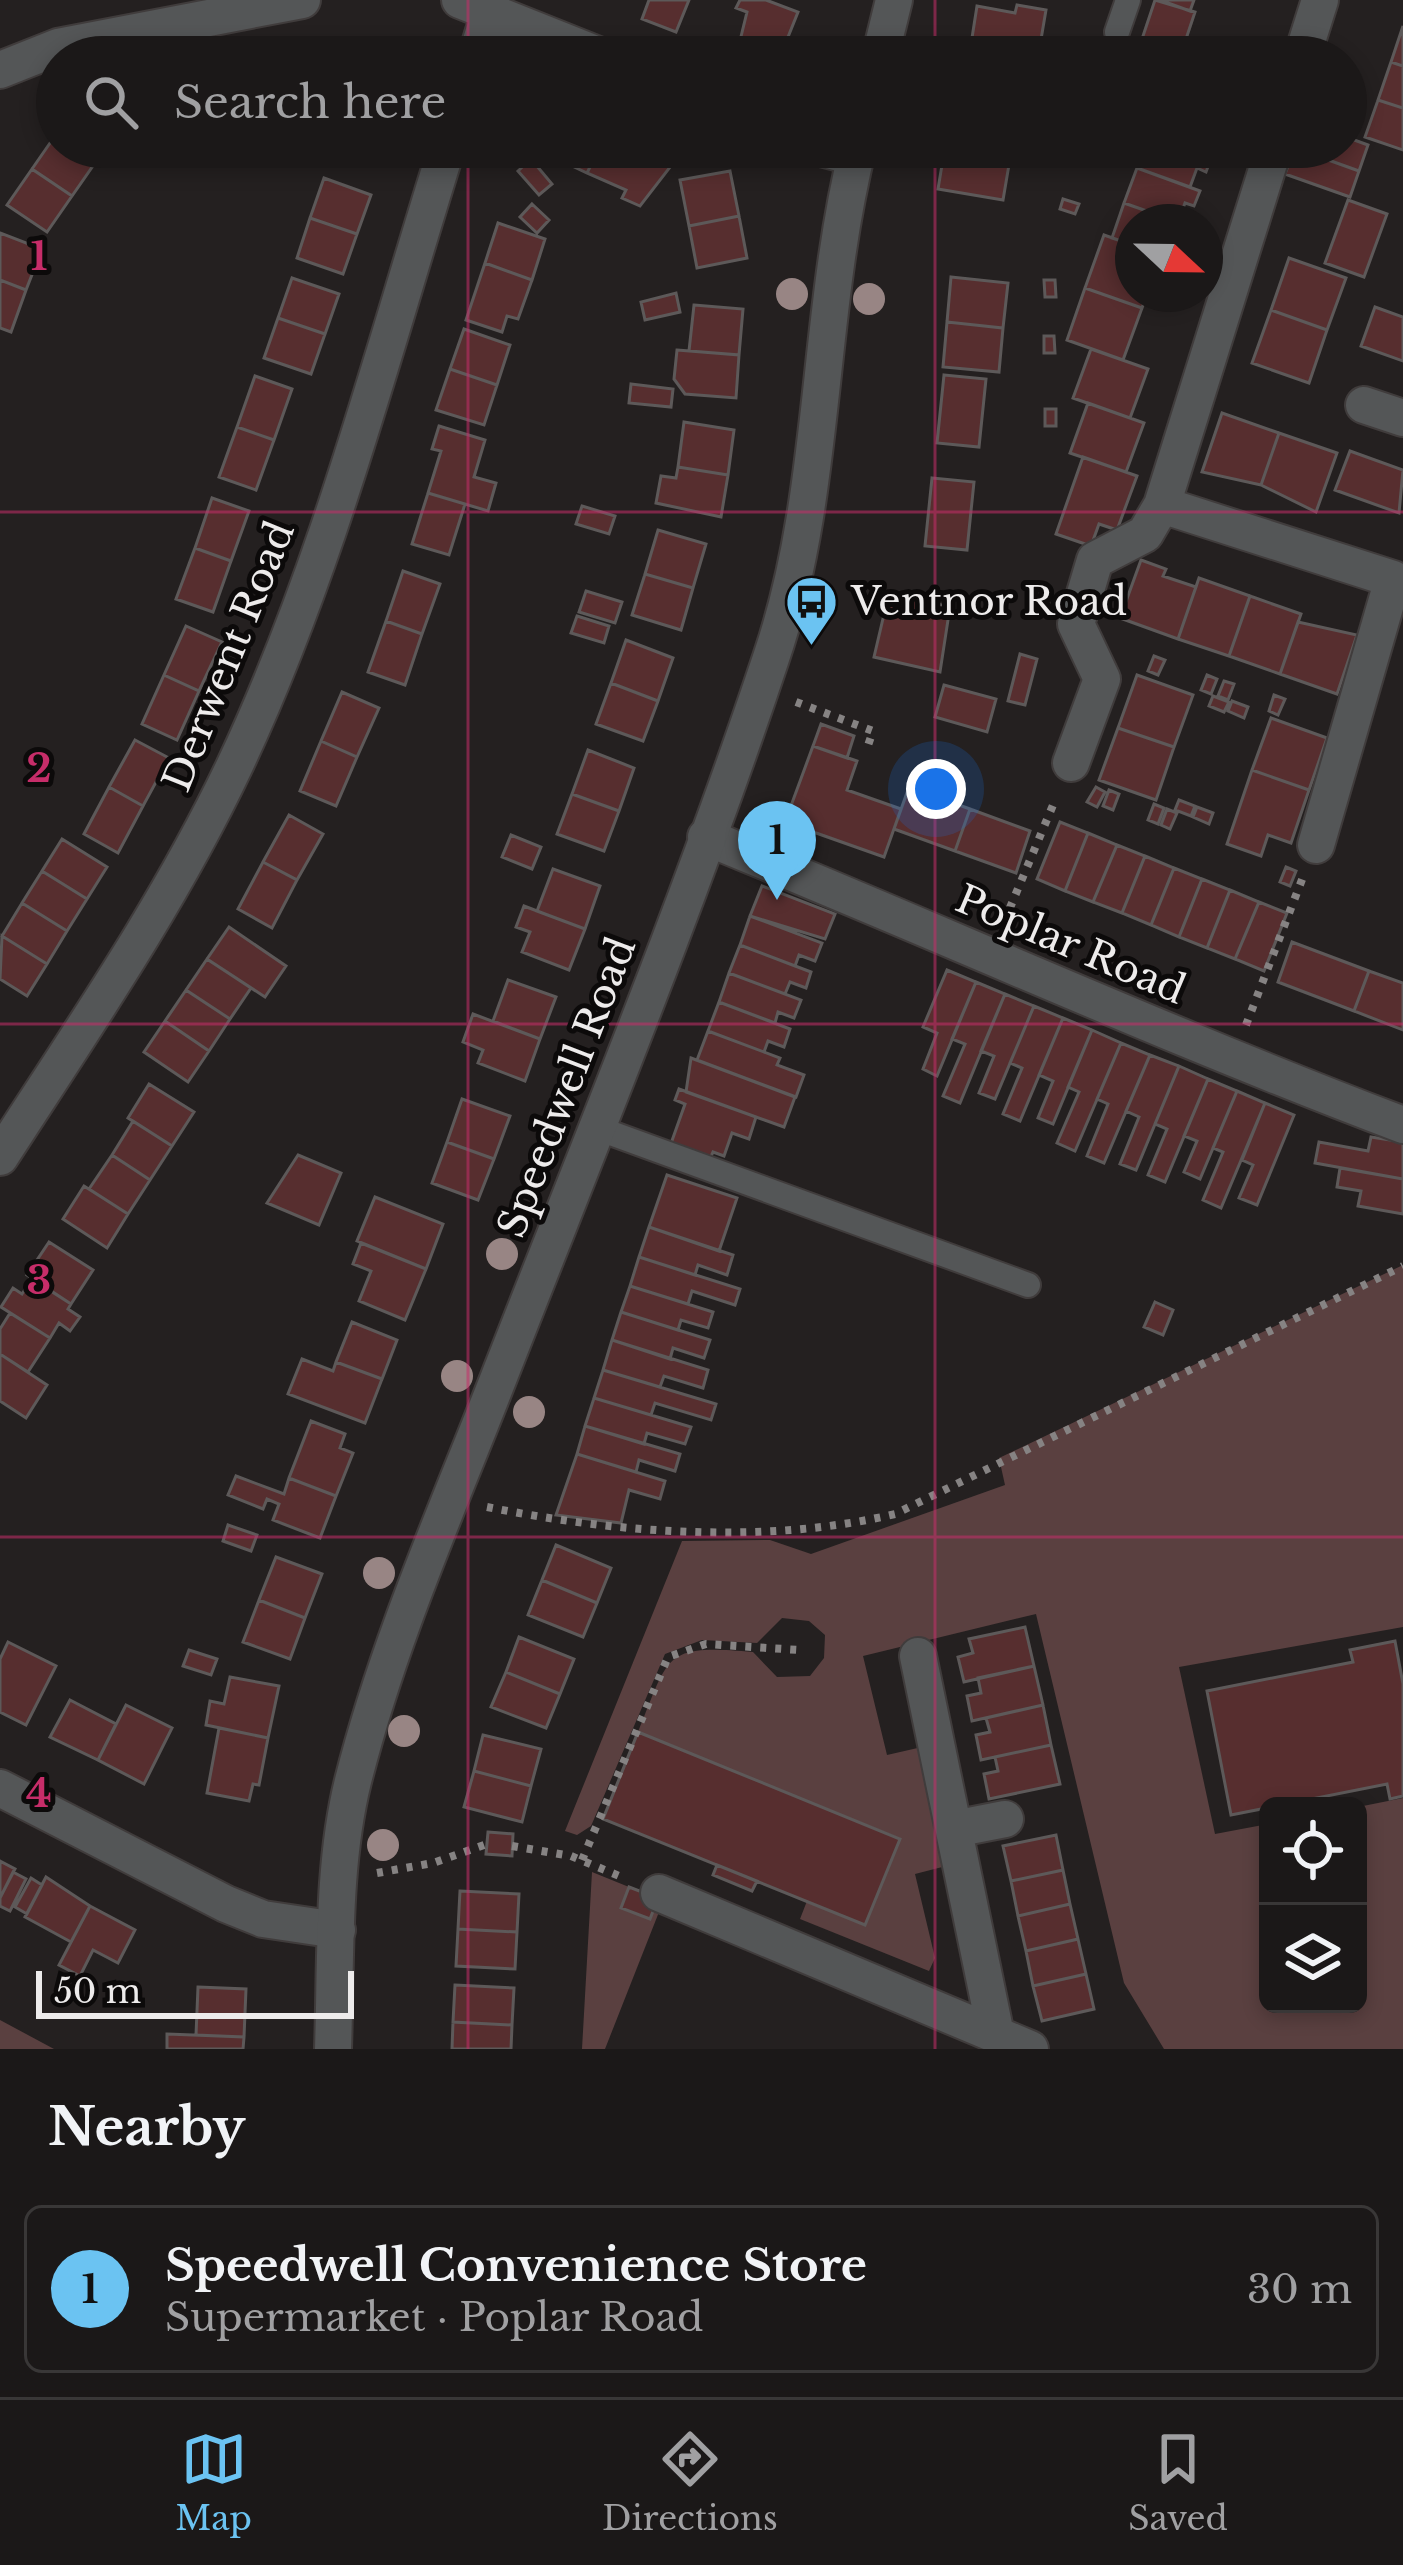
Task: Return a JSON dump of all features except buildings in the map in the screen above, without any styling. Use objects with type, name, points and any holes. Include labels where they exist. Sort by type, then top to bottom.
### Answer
[{"type":"street","points":[[115,36],[302,0]]},
{"type":"street","points":[[885,36],[894,0]]},
{"type":"street","points":[[1309,36],[1320,0]]},
{"type":"street","points":[[476,36],[475,4],[552,36]]},
{"type":"street","points":[[0,70],[36,56]]},
{"type":"street","name":"Derwent Road","points":[[0,1157],[140,938],[235,766],[324,538],[441,168]]},
{"type":"street","name":"Speedwell Road","points":[[333,2049],[340,1879],[352,1784],[396,1641],[597,1128],[760,689],[798,555],[836,250],[853,168]]},
{"type":"street","points":[[1071,763],[1102,679],[1076,624],[1095,560],[1145,534],[1162,505],[1267,168]]},
{"type":"street","points":[[1364,405],[1403,418]]},
{"type":"street","points":[[1162,505],[1398,564],[1316,845]]},
{"type":"street","name":"Poplar Road","points":[[706,837],[1304,1088],[1403,1125]]},
{"type":"street","points":[[918,1656],[995,2030]]},
{"type":"street","points":[[0,1789],[226,1904],[263,1918],[337,1930]]},
{"type":"street","points":[[954,1829],[1005,1819]]},
{"type":"street","points":[[659,1893],[995,2030],[1030,2049]]},
{"type":"lane","points":[[1117,32],[1128,0]]},
{"type":"lane","points":[[597,1128],[1028,1285]]},
{"type":"path","points":[[760,689],[873,731],[866,751]]},
{"type":"path","points":[[1011,905],[1071,763]]},
{"type":"path","points":[[1250,1015],[1316,845]]},
{"type":"path","points":[[451,1499],[586,1527],[832,1529],[895,1514],[1403,1266]]},
{"type":"path","points":[[582,1860],[668,1657],[706,1644],[800,1650]]},
{"type":"path","points":[[340,1879],[433,1863],[487,1844]]},
{"type":"path","points":[[512,1846],[582,1860],[659,1893]]},
{"type":"shaded area","points":[[1403,1265],[1403,1627],[1179,1667],[1215,1834],[1259,1826],[1259,2013],[1367,2013],[1367,1805],[1403,1798],[1403,2049],[1164,2049],[1124,1983],[1036,1614],[863,1656],[887,1755],[922,1747],[950,1865],[915,1874],[935,1958],[929,1971],[800,1919],[807,1901],[900,1838],[638,1732],[665,1670],[686,1653],[753,1652],[777,1677],[810,1676],[824,1658],[825,1635],[809,1621],[782,1618],[757,1643],[702,1640],[665,1654],[591,1826],[577,1835],[565,1831],[682,1541],[770,1540],[811,1554],[1005,1485],[999,1458]]},
{"type":"shaded area","points":[[592,1872],[629,1887],[621,1908],[658,1898],[659,1912],[605,2049],[582,2049]]},
{"type":"shaded area","points":[[0,2020],[54,2049],[0,2049]]},
{"type":"place","name":"Ventnor Road","points":[[812,647]]},
{"type":"place","name":"Speedwell Convenience Store","points":[[777,900]]}]
